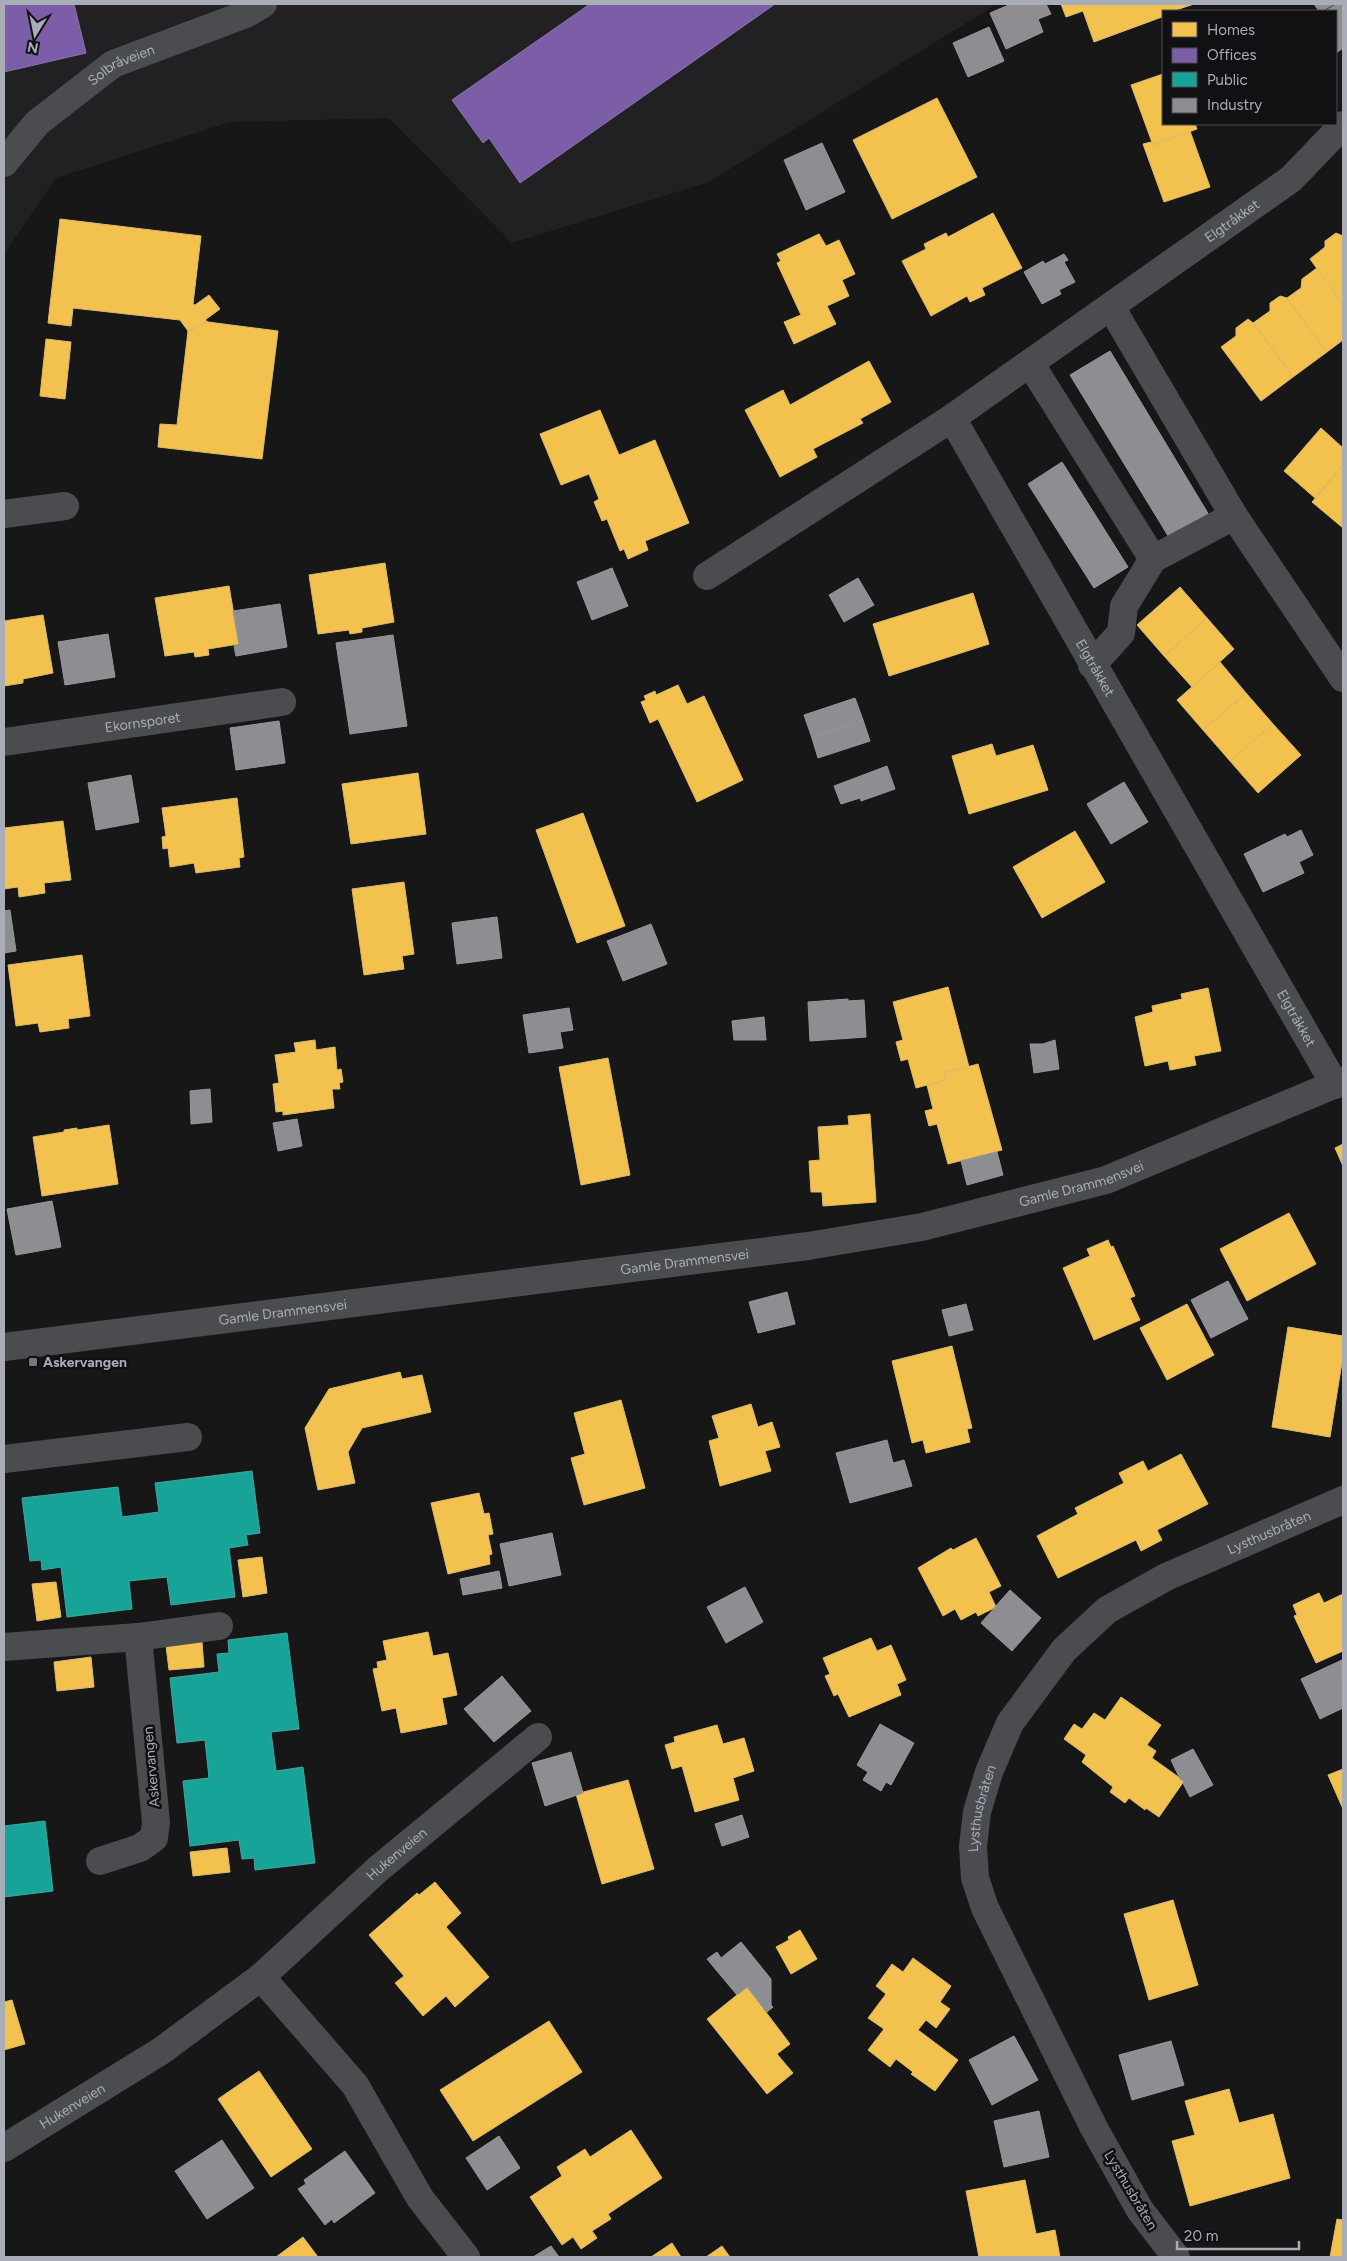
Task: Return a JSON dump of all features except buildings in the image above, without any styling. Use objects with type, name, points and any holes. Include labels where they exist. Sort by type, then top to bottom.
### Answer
[{"type":"street","name":"Solbråveien","points":[[4,163],[38,123],[113,64],[246,14],[263,4]]},
{"type":"street","name":"Elgtråkket","points":[[1339,1083],[1092,665],[952,418],[1291,180],[1343,125]]},
{"type":"street","points":[[1111,307],[1234,516],[1343,678]]},
{"type":"street","points":[[1030,363],[1153,559]]},
{"type":"street","points":[[707,576],[952,418]]},
{"type":"street","points":[[5,512],[66,506]]},
{"type":"street","points":[[1092,665],[1121,633],[1124,606],[1153,559],[1234,516]]},
{"type":"street","name":"Ekornsporet","points":[[4,742],[282,702]]},
{"type":"street","name":"Gamle Drammensvei","points":[[4,1347],[808,1246],[922,1227],[1106,1180],[1339,1083]]},
{"type":"street","points":[[4,1459],[188,1437]]},
{"type":"street","name":"Lysthusbråten","points":[[1176,2257],[1140,2210],[1104,2144],[985,1908],[975,1878],[973,1846],[977,1812],[989,1772],[1010,1723],[1064,1650],[1107,1610],[1166,1577],[1343,1500]]},
{"type":"street","points":[[4,1647],[138,1637],[219,1626]]},
{"type":"street","name":"Askervangen","points":[[100,1861],[140,1848],[154,1838],[156,1822],[138,1637]]},
{"type":"street","name":"Hukenveien","points":[[4,2148],[161,2051],[261,1977],[378,1869],[538,1737]]},
{"type":"street","points":[[261,1977],[355,2085],[420,2198],[466,2257]]},
{"type":"shaded area","points":[[4,4],[997,4],[709,182],[512,243],[389,118],[230,122],[56,178],[4,254]]},
{"type":"place","name":"Askervangen","points":[[33,1362]]}]
